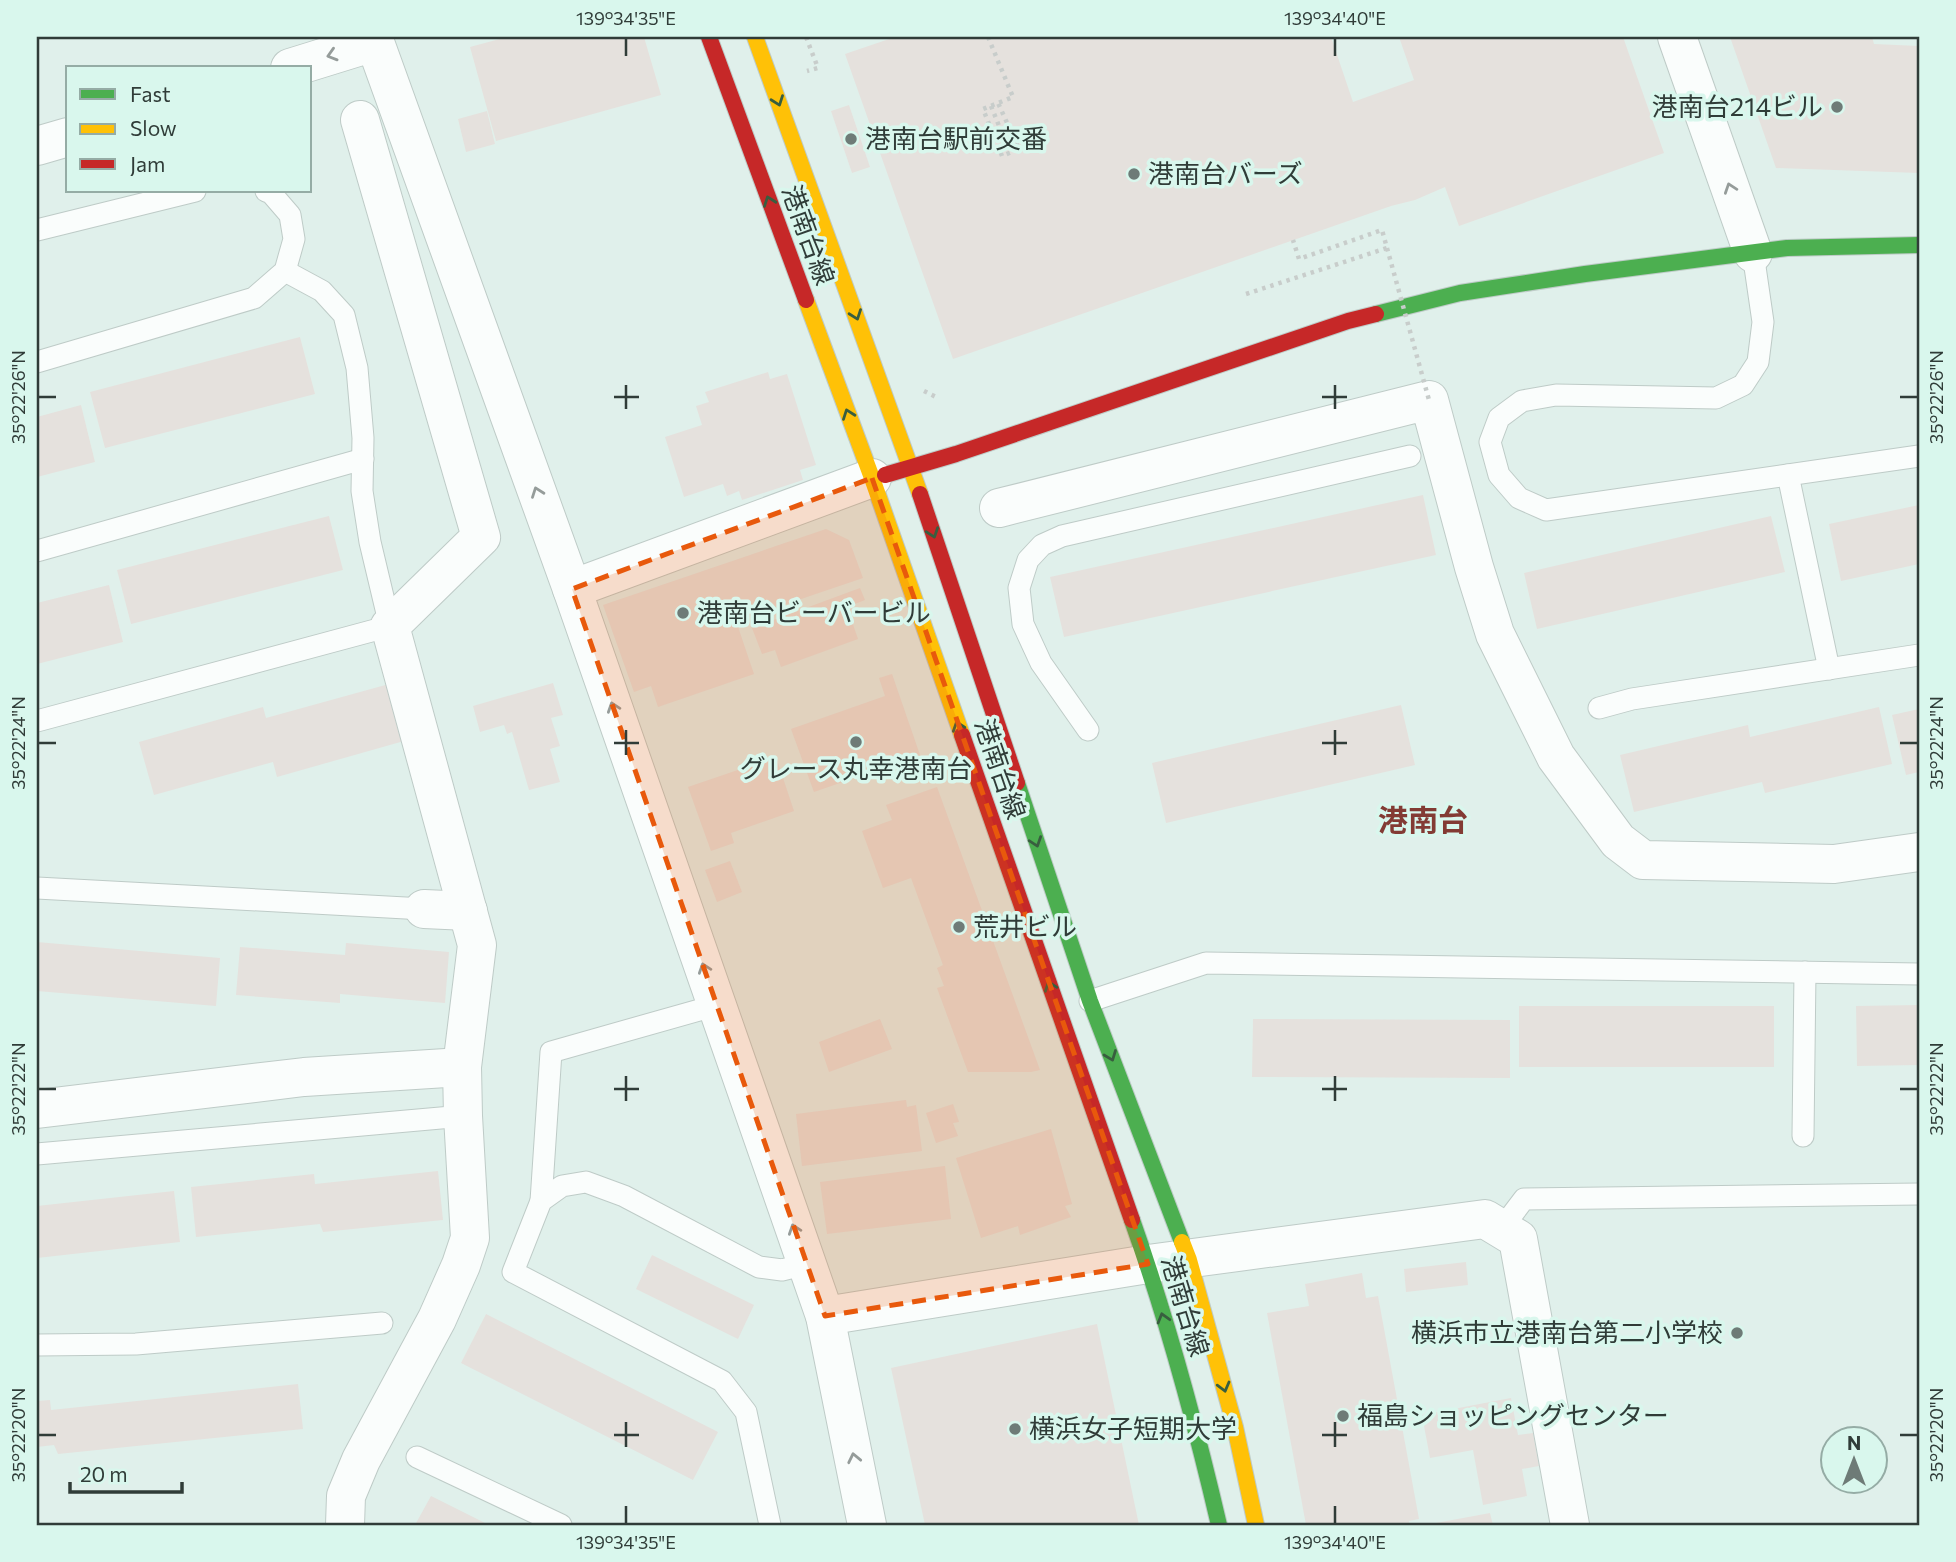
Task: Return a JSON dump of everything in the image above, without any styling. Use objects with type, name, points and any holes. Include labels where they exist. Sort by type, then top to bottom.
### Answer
[{"type":"street","name":"港南台線","points":[[709,37],[872,478],[1148,1264],[1201,1447],[1219,1525]]},
{"type":"street","name":"港南台線","points":[[755,37],[911,468],[1090,1001],[1189,1260],[1235,1427],[1256,1525]]},
{"type":"street","points":[[1677,37],[1753,253]]},
{"type":"street","points":[[296,66],[373,40],[572,589],[825,1317],[867,1525]]},
{"type":"street","points":[[345,1525],[346,1496],[361,1460],[437,1319],[470,1238],[462,1067],[477,945],[390,626],[481,537],[360,120]]},
{"type":"street","points":[[37,146],[66,138]]},
{"type":"street","points":[[572,589],[872,478],[911,468],[1348,321],[1460,293],[1585,274],[1787,248],[1919,245]]},
{"type":"street","points":[[999,508],[1429,400],[1495,634],[1556,757],[1618,841],[1643,860],[1834,864],[1919,852]]},
{"type":"street","points":[[424,909],[468,911]]},
{"type":"street","points":[[37,1109],[304,1077],[462,1067]]},
{"type":"street","points":[[825,1317],[1148,1264],[1485,1219],[1518,1239],[1570,1525]]},
{"type":"lane","points":[[37,230],[191,192]]},
{"type":"lane","points":[[37,362],[254,298],[285,271],[294,239],[290,215],[268,192]]},
{"type":"lane","points":[[1753,253],[1763,322],[1758,362],[1743,386],[1716,398],[1556,395],[1522,401],[1499,418],[1490,442],[1499,475],[1519,498],[1546,510],[1919,456]]},
{"type":"lane","points":[[37,721],[390,626],[370,542],[362,491],[363,438],[357,368],[344,315],[322,291],[285,271]]},
{"type":"lane","points":[[1088,730],[1041,663],[1023,624],[1019,589],[1028,561],[1042,545],[1062,536],[1410,456]]},
{"type":"lane","points":[[37,551],[363,459]]},
{"type":"lane","points":[[1788,475],[1829,669]]},
{"type":"lane","points":[[1599,708],[1632,699],[1919,655]]},
{"type":"lane","points":[[37,888],[424,909]]},
{"type":"lane","points":[[1090,1001],[1206,963],[1919,974]]},
{"type":"lane","points":[[1803,1136],[1805,972]]},
{"type":"lane","points":[[717,1005],[551,1052],[541,1201],[513,1272],[722,1381],[746,1412],[770,1525]]},
{"type":"lane","points":[[37,1154],[463,1116]]},
{"type":"lane","points":[[541,1201],[562,1186],[586,1182],[624,1196],[759,1267],[782,1270],[806,1264]]},
{"type":"lane","points":[[1502,1228],[1524,1199],[1919,1194]]},
{"type":"lane","points":[[37,1345],[136,1345],[382,1323]]},
{"type":"lane","points":[[417,1457],[561,1525]]},
{"type":"path","points":[[806,37],[818,68],[806,72]]},
{"type":"path","points":[[988,37],[1013,97],[990,106],[1010,153],[1019,149],[998,103]]},
{"type":"path","points":[[1293,240],[1299,259],[1382,230],[1429,400]]},
{"type":"path","points":[[1245,294],[1387,248]]},
{"type":"highlighted area","points":[[872,478],[1148,1264],[825,1316],[572,589]]},
{"type":"building","points":[[507,37],[644,37],[661,95],[496,141],[470,47]]},
{"type":"building","name":"港南台バーズ","points":[[895,37],[1331,37],[1353,102],[1414,80],[1399,37],[1623,37],[1664,153],[1459,226],[1445,187],[1415,200],[1391,206],[953,359],[845,54]]},
{"type":"building","name":"港南台214ビル","points":[[1730,37],[1872,37],[1874,44],[1919,46],[1919,173],[1776,168]]},
{"type":"building","name":"港南台駅前交番","points":[[849,105],[870,167],[852,173],[831,111]]},
{"type":"building","points":[[487,111],[495,144],[466,152],[458,119]]},
{"type":"building","points":[[300,337],[315,394],[105,448],[90,392]]},
{"type":"building","points":[[768,372],[770,379],[787,374],[816,465],[800,470],[803,480],[742,500],[739,491],[727,496],[723,484],[684,497],[665,437],[702,425],[696,406],[709,402],[705,392]]},
{"type":"building","points":[[81,405],[95,462],[37,477],[37,417]]},
{"type":"building","points":[[1423,495],[1436,555],[1064,637],[1050,577]]},
{"type":"building","points":[[1919,505],[1919,564],[1841,581],[1829,524]]},
{"type":"building","points":[[329,516],[343,570],[131,624],[117,570]]},
{"type":"building","points":[[1771,516],[1785,572],[1537,629],[1524,573]]},
{"type":"building","name":"港南台ビーバービル","points":[[826,529],[849,540],[863,578],[736,621],[754,674],[658,707],[651,686],[634,692],[603,605]]},
{"type":"building","points":[[109,585],[123,642],[37,664],[37,603]]},
{"type":"building","points":[[860,588],[865,600],[847,607],[858,639],[781,667],[775,650],[762,654],[752,628]]},
{"type":"building","name":"グレース丸幸港南台","points":[[892,674],[920,755],[814,792],[791,729],[885,696],[879,678]]},
{"type":"building","points":[[553,683],[563,715],[551,718],[560,746],[550,749],[560,782],[529,790],[512,732],[507,734],[504,725],[480,732],[473,706]]},
{"type":"building","points":[[389,684],[404,741],[277,777],[273,762],[154,795],[139,742],[263,707],[266,718]]},
{"type":"building","points":[[1401,705],[1415,765],[1166,823],[1152,763]]},
{"type":"building","points":[[1879,707],[1892,764],[1765,793],[1762,782],[1634,812],[1620,755],[1748,725],[1750,737]]},
{"type":"building","points":[[1919,709],[1919,772],[1906,775],[1892,715]]},
{"type":"building","points":[[776,757],[794,811],[731,833],[734,843],[711,851],[688,787]]},
{"type":"building","name":"荒井ビル","points":[[937,787],[1040,1070],[968,1072],[937,988],[944,986],[937,968],[943,965],[911,878],[883,888],[862,831],[892,820],[886,805]]},
{"type":"building","points":[[730,861],[742,892],[717,902],[705,870]]},
{"type":"building","points":[[37,942],[220,958],[216,1006],[37,991]]},
{"type":"building","points":[[346,943],[449,952],[445,1003],[340,994],[340,1003],[236,995],[240,947],[345,955]]},
{"type":"building","points":[[1919,1005],[1919,1065],[1857,1066],[1856,1006]]},
{"type":"building","points":[[1519,1006],[1774,1006],[1774,1067],[1519,1067]]},
{"type":"building","points":[[880,1019],[892,1049],[829,1072],[819,1042]]},
{"type":"building","points":[[1253,1019],[1510,1020],[1510,1078],[1252,1077]]},
{"type":"building","points":[[906,1100],[907,1107],[916,1105],[922,1151],[802,1166],[796,1114]]},
{"type":"building","points":[[953,1104],[959,1122],[953,1123],[958,1136],[936,1143],[926,1113]]},
{"type":"building","points":[[1051,1129],[1072,1204],[1065,1206],[1071,1217],[1020,1235],[1018,1226],[981,1238],[956,1158]]},
{"type":"building","points":[[945,1166],[951,1219],[827,1234],[820,1182]]},
{"type":"building","points":[[438,1171],[443,1220],[323,1232],[320,1224],[196,1237],[191,1187],[314,1174],[315,1184]]},
{"type":"building","points":[[174,1191],[180,1242],[37,1258],[37,1206]]},
{"type":"building","points":[[652,1255],[754,1305],[738,1339],[636,1289]]},
{"type":"building","points":[[1466,1262],[1468,1285],[1406,1292],[1404,1269]]},
{"type":"building","name":"福島ショッピングセンター","points":[[1362,1273],[1366,1298],[1378,1296],[1419,1519],[1409,1521],[1410,1525],[1306,1525],[1267,1313],[1309,1306],[1305,1284]]},
{"type":"building","points":[[486,1314],[718,1432],[693,1480],[461,1363]]},
{"type":"building","name":"横浜女子短期大学","points":[[1097,1324],[1139,1525],[925,1525],[891,1368]]},
{"type":"building","points":[[298,1384],[303,1429],[58,1454],[54,1445],[37,1447],[37,1401],[50,1400],[51,1410]]},
{"type":"building","points":[[1511,1398],[1518,1435],[1533,1433],[1539,1466],[1522,1469],[1527,1496],[1483,1505],[1473,1450],[1430,1458],[1422,1415]]},
{"type":"building","points":[[431,1496],[489,1525],[415,1525]]},
{"type":"building","points":[[1490,1513],[1493,1525],[1436,1523]]},
{"type":"traffic: fast","points":[[1376,314],[1460,293],[1787,248],[1919,245]]},
{"type":"traffic: fast","points":[[1017,783],[1090,1001],[1182,1242]]},
{"type":"traffic: fast","points":[[1132,1220],[1180,1371],[1219,1525]]},
{"type":"traffic: slow","points":[[755,37],[920,494]]},
{"type":"traffic: slow","points":[[806,300],[962,735]]},
{"type":"traffic: slow","points":[[1182,1242],[1235,1427],[1256,1525]]},
{"type":"traffic: jam","points":[[709,37],[806,300]]},
{"type":"traffic: jam","points":[[885,475],[956,454],[1348,321],[1376,314]]},
{"type":"traffic: jam","points":[[920,494],[1017,783]]},
{"type":"traffic: jam","points":[[962,735],[1132,1220]]},
{"type":"place","name":"港南台214ビル","points":[[1837,107]]},
{"type":"place","name":"港南台駅前交番","points":[[851,139]]},
{"type":"place","name":"港南台バーズ","points":[[1134,174]]},
{"type":"place","name":"港南台ビーバービル","points":[[683,613]]},
{"type":"place","name":"グレース丸幸港南台","points":[[856,742]]},
{"type":"place","name":"荒井ビル","points":[[959,927]]},
{"type":"place","name":"横浜市立港南台第二小学校","points":[[1737,1333]]},
{"type":"place","name":"福島ショッピングセンター","points":[[1343,1416]]},
{"type":"place","name":"横浜女子短期大学","points":[[1015,1429]]},
{"type":"district","name":"港南台","points":[[1423,821]]}]
